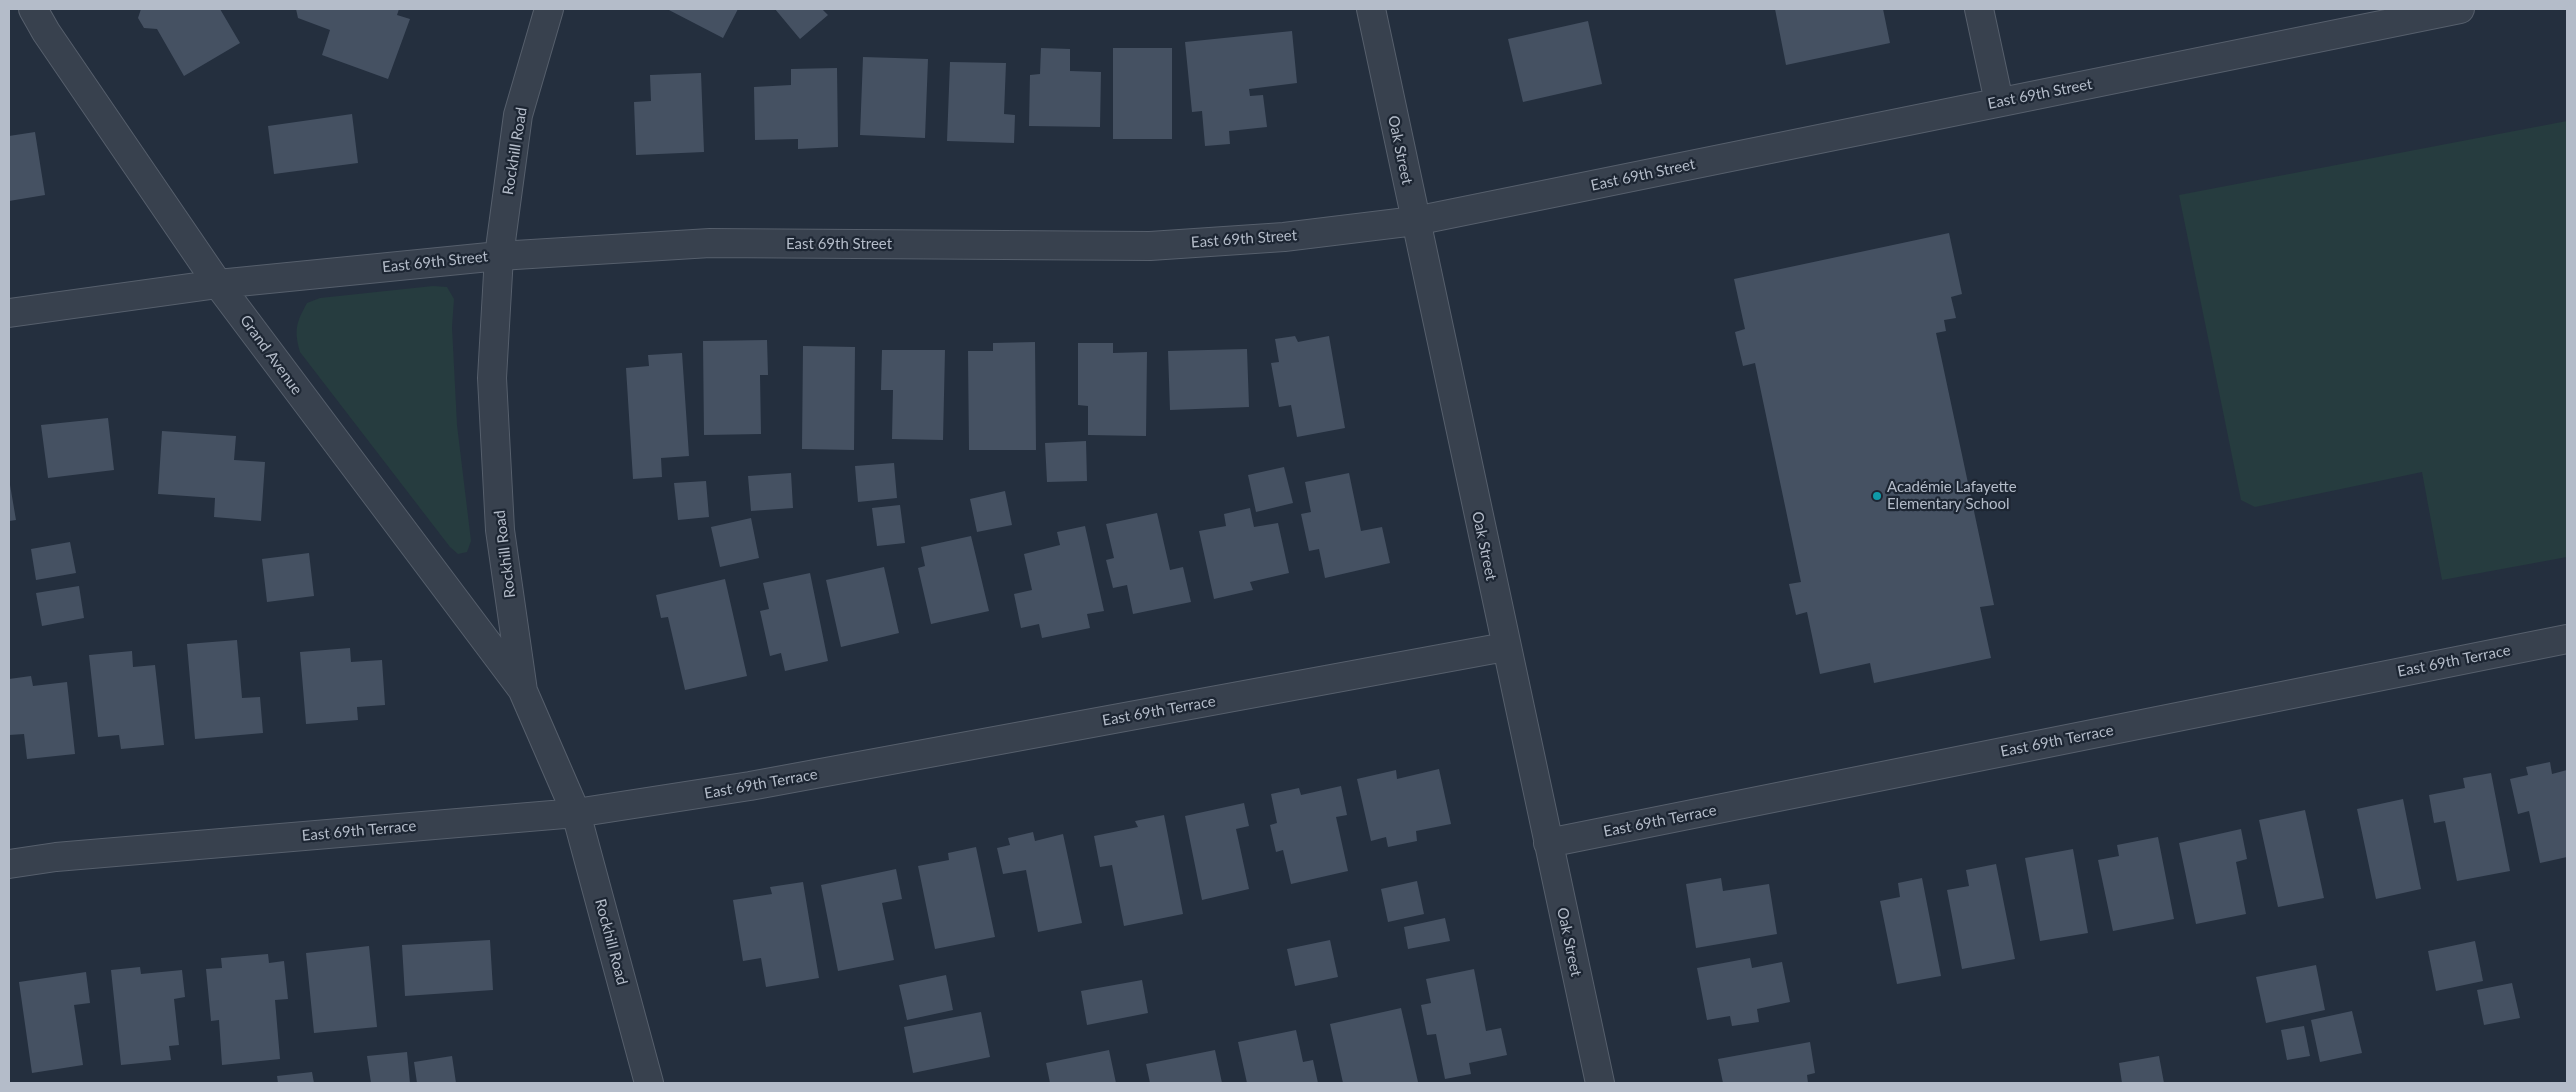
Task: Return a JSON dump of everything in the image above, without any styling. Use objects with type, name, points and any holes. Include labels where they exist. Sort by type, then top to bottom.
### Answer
[{"type":"street","name":"Grand Avenue","points":[[33,9],[46,32],[218,284],[523,691]]},
{"type":"street","name":"Rockhill Road","points":[[550,9],[518,115],[499,256],[492,388],[500,530],[523,691],[576,813],[649,1083]]},
{"type":"street","name":"Oak Street","points":[[1371,9],[1600,1083]]},
{"type":"street","points":[[1979,9],[1999,102]]},
{"type":"street","name":"East 69th Street","points":[[9,313],[218,284],[499,256],[710,243],[1150,246],[1284,237],[1415,221],[2460,9]]},
{"type":"street","name":"East 69th Terrace","points":[[1548,843],[2567,638]]},
{"type":"street","name":"East 69th Terrace","points":[[9,864],[56,857],[576,813],[750,786],[1506,647]]},
{"type":"green space","points":[[2567,121],[2567,557],[2442,580],[2422,472],[2255,507],[2241,500],[2179,195]]},
{"type":"green space","points":[[433,286],[447,287],[454,299],[452,327],[457,425],[471,541],[467,552],[458,554],[450,547],[300,352],[297,338],[298,321],[307,303],[320,298]]},
{"type":"building","points":[[141,9],[220,9],[240,43],[184,76],[157,29],[144,28],[138,18]]},
{"type":"building","points":[[296,9],[399,9],[397,15],[410,19],[388,79],[322,55],[330,30],[298,18]]},
{"type":"building","points":[[667,9],[738,9],[723,38]]},
{"type":"building","points":[[775,9],[822,9],[828,15],[800,39]]},
{"type":"building","points":[[1775,9],[1883,9],[1890,43],[1786,65]]},
{"type":"building","points":[[1588,21],[1602,84],[1523,102],[1508,39]]},
{"type":"building","points":[[1292,31],[1297,83],[1249,89],[1250,96],[1263,95],[1267,127],[1229,131],[1230,144],[1205,146],[1202,111],[1192,112],[1185,42]]},
{"type":"building","points":[[1041,48],[1070,49],[1070,71],[1101,72],[1100,127],[1029,126],[1030,75],[1040,74]]},
{"type":"building","points":[[1113,48],[1172,48],[1172,139],[1113,139]]},
{"type":"building","points":[[863,57],[928,59],[925,138],[860,135]]},
{"type":"building","points":[[950,62],[1006,63],[1004,114],[1015,115],[1014,143],[947,141]]},
{"type":"building","points":[[837,68],[838,147],[798,149],[798,139],[755,140],[754,87],[791,85],[791,69]]},
{"type":"building","points":[[701,73],[704,152],[636,155],[634,102],[651,101],[650,75]]},
{"type":"building","points":[[352,114],[358,163],[274,174],[268,126]]},
{"type":"building","points":[[35,132],[45,195],[9,201],[9,136]]},
{"type":"building","name":"Académie Lafayette Elementary School","points":[[1949,233],[1962,294],[1951,297],[1956,318],[1944,320],[1946,331],[1936,333],[1994,605],[1980,607],[1991,658],[1874,683],[1870,663],[1820,674],[1807,612],[1796,615],[1789,584],[1801,582],[1755,363],[1743,366],[1735,332],[1745,329],[1734,279]]},
{"type":"building","points":[[1295,336],[1298,342],[1329,336],[1345,428],[1297,437],[1291,405],[1279,407],[1271,363],[1279,362],[1275,339]]},
{"type":"building","points":[[767,340],[768,375],[760,375],[761,434],[704,435],[703,341]]},
{"type":"building","points":[[1035,342],[1036,450],[969,450],[968,351],[993,351],[993,343]]},
{"type":"building","points":[[1078,343],[1113,343],[1113,353],[1147,352],[1146,436],[1088,435],[1088,406],[1078,405]]},
{"type":"building","points":[[803,346],[855,347],[854,450],[802,449]]},
{"type":"building","points":[[1247,349],[1249,407],[1170,410],[1168,351]]},
{"type":"building","points":[[882,350],[945,350],[943,440],[892,439],[893,390],[881,390]]},
{"type":"building","points":[[682,353],[689,456],[661,458],[662,477],[633,479],[626,368],[649,366],[648,355]]},
{"type":"building","points":[[108,418],[114,470],[48,478],[41,425]]},
{"type":"building","points":[[162,431],[236,436],[234,460],[265,462],[261,521],[214,517],[215,498],[158,494]]},
{"type":"building","points":[[1086,441],[1087,481],[1047,482],[1045,443]]},
{"type":"building","points":[[894,463],[897,498],[858,502],[855,466]]},
{"type":"building","points":[[1284,467],[1293,503],[1256,512],[1248,475]]},
{"type":"building","points":[[791,473],[793,508],[751,511],[748,476]]},
{"type":"building","points":[[1349,473],[1361,531],[1382,527],[1390,563],[1325,578],[1319,549],[1309,551],[1301,514],[1311,512],[1305,482]]},
{"type":"building","points":[[9,479],[16,520],[9,521]]},
{"type":"building","points":[[706,481],[709,517],[678,520],[674,483]]},
{"type":"building","points":[[1005,491],[1012,525],[977,532],[970,499]]},
{"type":"building","points":[[900,505],[905,543],[877,546],[872,508]]},
{"type":"building","points":[[1250,508],[1254,527],[1278,523],[1289,573],[1250,582],[1253,590],[1214,599],[1199,531],[1226,526],[1224,514]]},
{"type":"building","points":[[1157,513],[1170,570],[1183,567],[1191,602],[1133,614],[1127,585],[1113,588],[1106,560],[1114,558],[1106,524]]},
{"type":"building","points":[[751,518],[759,558],[720,567],[711,527]]},
{"type":"building","points":[[1085,526],[1104,611],[1087,614],[1090,628],[1042,638],[1039,624],[1021,628],[1014,594],[1032,590],[1024,554],[1060,545],[1057,532]]},
{"type":"building","points":[[971,536],[989,611],[931,624],[918,568],[925,566],[921,547]]},
{"type":"building","points":[[70,542],[76,573],[36,580],[31,549]]},
{"type":"building","points":[[309,553],[314,596],[267,602],[262,559]]},
{"type":"building","points":[[884,567],[899,633],[841,647],[826,580]]},
{"type":"building","points":[[810,573],[828,661],[785,671],[781,653],[770,656],[760,611],[769,609],[763,583]]},
{"type":"building","points":[[725,579],[747,676],[685,690],[668,617],[661,618],[656,595]]},
{"type":"building","points":[[79,586],[84,618],[42,626],[36,593]]},
{"type":"building","points":[[237,640],[242,698],[260,697],[263,733],[195,739],[187,644]]},
{"type":"building","points":[[350,648],[351,662],[382,660],[385,705],[357,707],[358,720],[306,724],[300,652]]},
{"type":"building","points":[[132,651],[133,667],[155,665],[164,745],[121,749],[119,735],[98,737],[89,655]]},
{"type":"building","points":[[31,676],[33,686],[67,682],[75,754],[27,759],[24,734],[9,735],[9,679]]},
{"type":"building","points":[[2550,762],[2552,774],[2567,770],[2567,857],[2540,863],[2529,811],[2518,814],[2510,779],[2528,775],[2526,767]]},
{"type":"building","points":[[1439,769],[1451,824],[1416,831],[1417,841],[1388,847],[1386,837],[1371,841],[1357,779],[1396,770],[1397,779]]},
{"type":"building","points":[[2491,773],[2510,871],[2457,881],[2445,821],[2434,823],[2429,795],[2465,788],[2463,778]]},
{"type":"building","points":[[1341,786],[1347,815],[1336,817],[1348,871],[1291,884],[1283,850],[1276,852],[1270,825],[1277,823],[1271,794],[1299,788],[1301,795]]},
{"type":"building","points":[[2403,799],[2421,889],[2376,899],[2357,809]]},
{"type":"building","points":[[1244,803],[1249,826],[1236,829],[1249,889],[1202,900],[1185,816]]},
{"type":"building","points":[[2305,810],[2324,898],[2278,907],[2259,820]]},
{"type":"building","points":[[1164,815],[1183,914],[1124,926],[1112,865],[1100,867],[1094,836],[1138,827],[1135,821]]},
{"type":"building","points":[[2241,829],[2247,859],[2236,862],[2246,914],[2196,924],[2179,843]]},
{"type":"building","points":[[1033,832],[1035,841],[1063,834],[1082,923],[1038,932],[1026,870],[1003,874],[997,848],[1010,845],[1008,838]]},
{"type":"building","points":[[2158,837],[2174,919],[2113,931],[2098,860],[2119,856],[2117,845]]},
{"type":"building","points":[[976,847],[995,937],[935,949],[918,866],[949,860],[948,853]]},
{"type":"building","points":[[2073,849],[2088,933],[2040,941],[2025,858]]},
{"type":"building","points":[[1996,864],[2015,959],[1962,969],[1947,890],[1969,886],[1966,870]]},
{"type":"building","points":[[896,869],[902,899],[882,903],[894,960],[838,971],[821,885]]},
{"type":"building","points":[[1721,878],[1723,891],[1769,884],[1777,934],[1696,948],[1686,884]]},
{"type":"building","points":[[1922,878],[1941,976],[1897,984],[1880,901],[1900,897],[1898,883]]},
{"type":"building","points":[[1417,881],[1424,914],[1388,922],[1381,889]]},
{"type":"building","points":[[803,882],[819,978],[766,987],[761,958],[743,961],[733,900],[772,894],[770,887]]},
{"type":"building","points":[[1445,918],[1450,941],[1408,949],[1404,927]]},
{"type":"building","points":[[490,940],[493,990],[405,996],[402,945]]},
{"type":"building","points":[[1330,940],[1338,977],[1295,986],[1287,949]]},
{"type":"building","points":[[2475,941],[2483,981],[2436,991],[2428,951]]},
{"type":"building","points":[[369,946],[377,1027],[314,1033],[306,953]]},
{"type":"building","points":[[268,954],[269,963],[284,961],[288,999],[275,1000],[280,1059],[222,1065],[219,1020],[211,1021],[206,969],[222,968],[221,958]]},
{"type":"building","points":[[1750,958],[1752,968],[1782,962],[1790,1002],[1757,1009],[1759,1022],[1732,1026],[1730,1016],[1707,1020],[1697,968]]},
{"type":"building","points":[[2316,965],[2325,1010],[2266,1023],[2256,977]]},
{"type":"building","points":[[140,967],[141,974],[182,970],[185,997],[174,999],[179,1045],[169,1046],[171,1060],[121,1065],[111,970]]},
{"type":"building","points":[[1474,969],[1486,1031],[1501,1028],[1507,1055],[1469,1063],[1471,1074],[1445,1079],[1436,1034],[1427,1035],[1421,1005],[1431,1003],[1426,979]]},
{"type":"building","points":[[86,972],[90,1003],[74,1005],[83,1065],[32,1073],[19,982]]},
{"type":"building","points":[[946,975],[953,1010],[907,1020],[899,985]]},
{"type":"building","points":[[1142,980],[1148,1013],[1087,1025],[1081,991]]},
{"type":"building","points":[[2512,983],[2520,1018],[2484,1025],[2477,990]]},
{"type":"building","points":[[1401,1008],[1418,1082],[1343,1083],[1330,1024]]},
{"type":"building","points":[[2352,1011],[2362,1053],[2320,1062],[2311,1020]]},
{"type":"building","points":[[981,1012],[990,1057],[913,1073],[904,1027]]},
{"type":"building","points":[[2304,1026],[2310,1056],[2287,1060],[2281,1030]]},
{"type":"building","points":[[1296,1030],[1303,1062],[1313,1060],[1318,1083],[1247,1083],[1238,1042]]},
{"type":"building","points":[[1810,1042],[1815,1073],[1807,1075],[1808,1083],[1723,1083],[1718,1059]]},
{"type":"building","points":[[1109,1050],[1116,1083],[1050,1083],[1046,1063]]},
{"type":"building","points":[[1215,1050],[1222,1083],[1150,1083],[1146,1064]]},
{"type":"building","points":[[407,1052],[410,1083],[371,1083],[367,1056]]},
{"type":"building","points":[[452,1056],[456,1083],[417,1083],[414,1062]]},
{"type":"building","points":[[2159,1056],[2164,1083],[2122,1083],[2119,1063]]},
{"type":"building","points":[[312,1072],[314,1083],[278,1083],[277,1076]]},
{"type":"place","name":"Académie Lafayette Elementary School","points":[[1877,496]]}]
